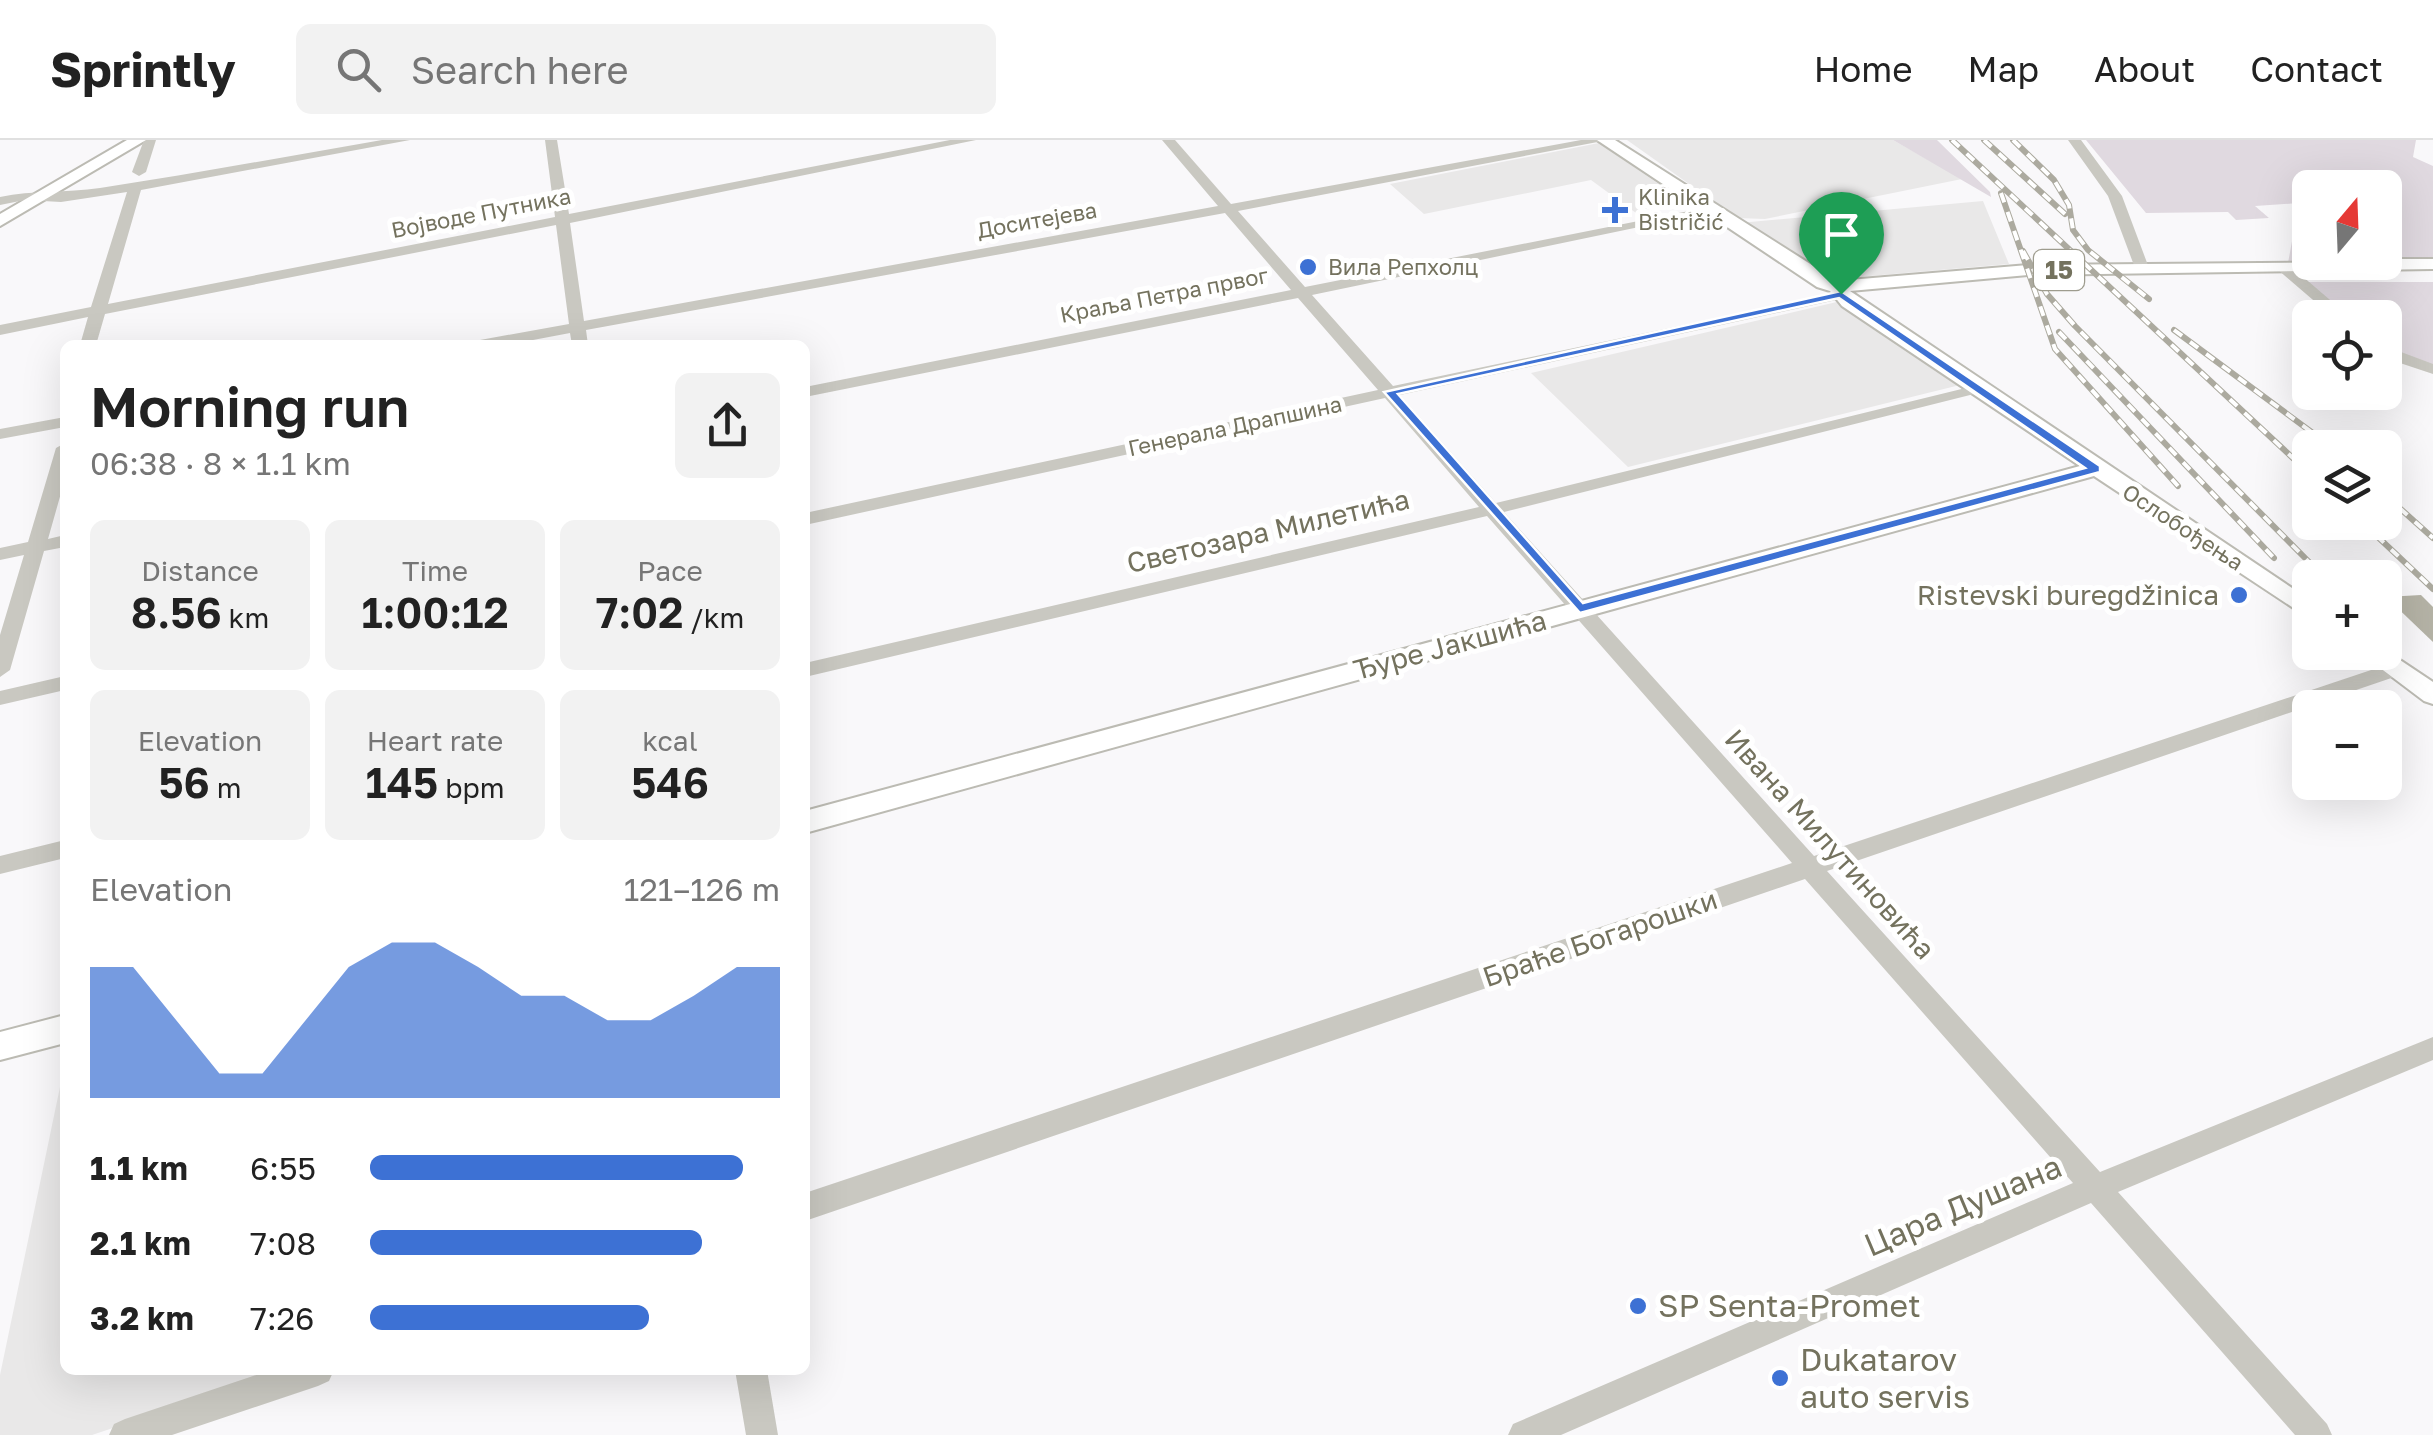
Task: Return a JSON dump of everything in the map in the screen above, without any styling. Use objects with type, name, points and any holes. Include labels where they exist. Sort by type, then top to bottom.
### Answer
[{"type":"main road","points":[[0,221],[138,140]]},
{"type":"main road","name":"Ослобођења","points":[[1604,140],[1838,291],[2292,599]]},
{"type":"main road","name":"15","points":[[1838,291],[1995,272],[2433,264]]},
{"type":"main road","name":"Ђуре Јакшића","points":[[810,821],[2095,469]]},
{"type":"main road","points":[[2397,670],[2433,695]]},
{"type":"main road","points":[[0,1046],[60,1030]]},
{"type":"street","points":[[89,340],[150,140]]},
{"type":"street","points":[[0,201],[61,198],[137,179],[404,140]]},
{"type":"street","points":[[551,140],[579,340]]},
{"type":"street","name":"Војводе Путника","points":[[0,330],[970,140]]},
{"type":"street","name":"Ивана Милутиновића","points":[[1168,140],[2316,1435]]},
{"type":"street","name":"Доситејева","points":[[507,340],[1604,140]]},
{"type":"street","points":[[2074,140],[2115,196],[2142,268]]},
{"type":"street","name":"Краља Петра првог","points":[[810,391],[1709,211]]},
{"type":"street","points":[[2282,266],[2323,300]]},
{"type":"street","name":"Генерала Драпшина","points":[[810,519],[1838,291]]},
{"type":"street","points":[[2402,359],[2433,369]]},
{"type":"street","name":"Светозара Милетића","points":[[810,669],[1494,509],[1976,388]]},
{"type":"street","points":[[0,434],[60,423]]},
{"type":"street","points":[[0,670],[60,465]]},
{"type":"street","points":[[0,554],[60,541]]},
{"type":"street","name":"Браће Богарошки","points":[[810,1206],[2393,670]]},
{"type":"street","points":[[0,698],[60,684]]},
{"type":"street","points":[[0,865],[60,850]]},
{"type":"street","name":"Цара Душана","points":[[1524,1435],[2094,1188],[2433,1048]]},
{"type":"street","points":[[126,1435],[303,1375]]},
{"type":"street","points":[[752,1375],[762,1435]]},
{"type":"shaded area","points":[[1627,140],[1893,140],[1962,179],[1765,219],[1737,218]]},
{"type":"shaded area","points":[[1893,140],[1937,140],[1991,197]]},
{"type":"shaded area","points":[[2086,140],[2416,140],[2413,157],[2433,166],[2433,261],[2402,262],[2402,170],[2292,170],[2292,203],[2255,206],[2269,218],[2236,220],[2228,212],[2146,213]]},
{"type":"shaded area","points":[[1599,143],[1685,202],[1636,213],[1591,180],[1424,214],[1390,184]]},
{"type":"shaded area","points":[[1983,201],[2009,264],[1835,279],[1739,223]]},
{"type":"shaded area","points":[[2306,282],[2433,282],[2433,366],[2402,354],[2402,300],[2328,300]]},
{"type":"shaded area","points":[[1841,301],[1964,384],[1628,467],[1531,373]]},
{"type":"shaded area","points":[[60,1087],[60,1375],[272,1375],[92,1435],[0,1435],[0,1375]]},
{"type":"building","points":[[2421,595],[2433,607],[2433,642],[2402,612],[2402,596]]},
{"type":"railway","points":[[1952,140],[2292,457]]},
{"type":"railway","points":[[1984,140],[2065,214]]},
{"type":"railway","points":[[2013,140],[2054,180],[2069,205],[2073,230],[2088,250],[2149,299]]},
{"type":"railway","points":[[2001,193],[2055,349],[2178,486]]},
{"type":"railway","points":[[2023,251],[2047,294],[2075,326],[2307,560]]},
{"type":"railway","points":[[2174,330],[2309,430]]},
{"type":"railway","points":[[2059,332],[2274,558]]},
{"type":"railway","points":[[2402,510],[2433,538]]},
{"type":"railway","points":[[2381,540],[2433,589]]},
{"type":"place","name":"Klinika Bistričić","points":[[1615,210]]},
{"type":"place","name":"Вила Репхолц","points":[[1308,267]]},
{"type":"place","name":"Ristevski buregdžinica","points":[[2239,595]]},
{"type":"place","name":"SP Senta-Promet","points":[[1638,1306]]},
{"type":"place","name":"Dukatarov auto servis","points":[[1780,1378]]},
{"type":"route","points":[[1841,294],[2095,469],[1580,609],[1390,392],[1815,299],[1841,294]]}]
